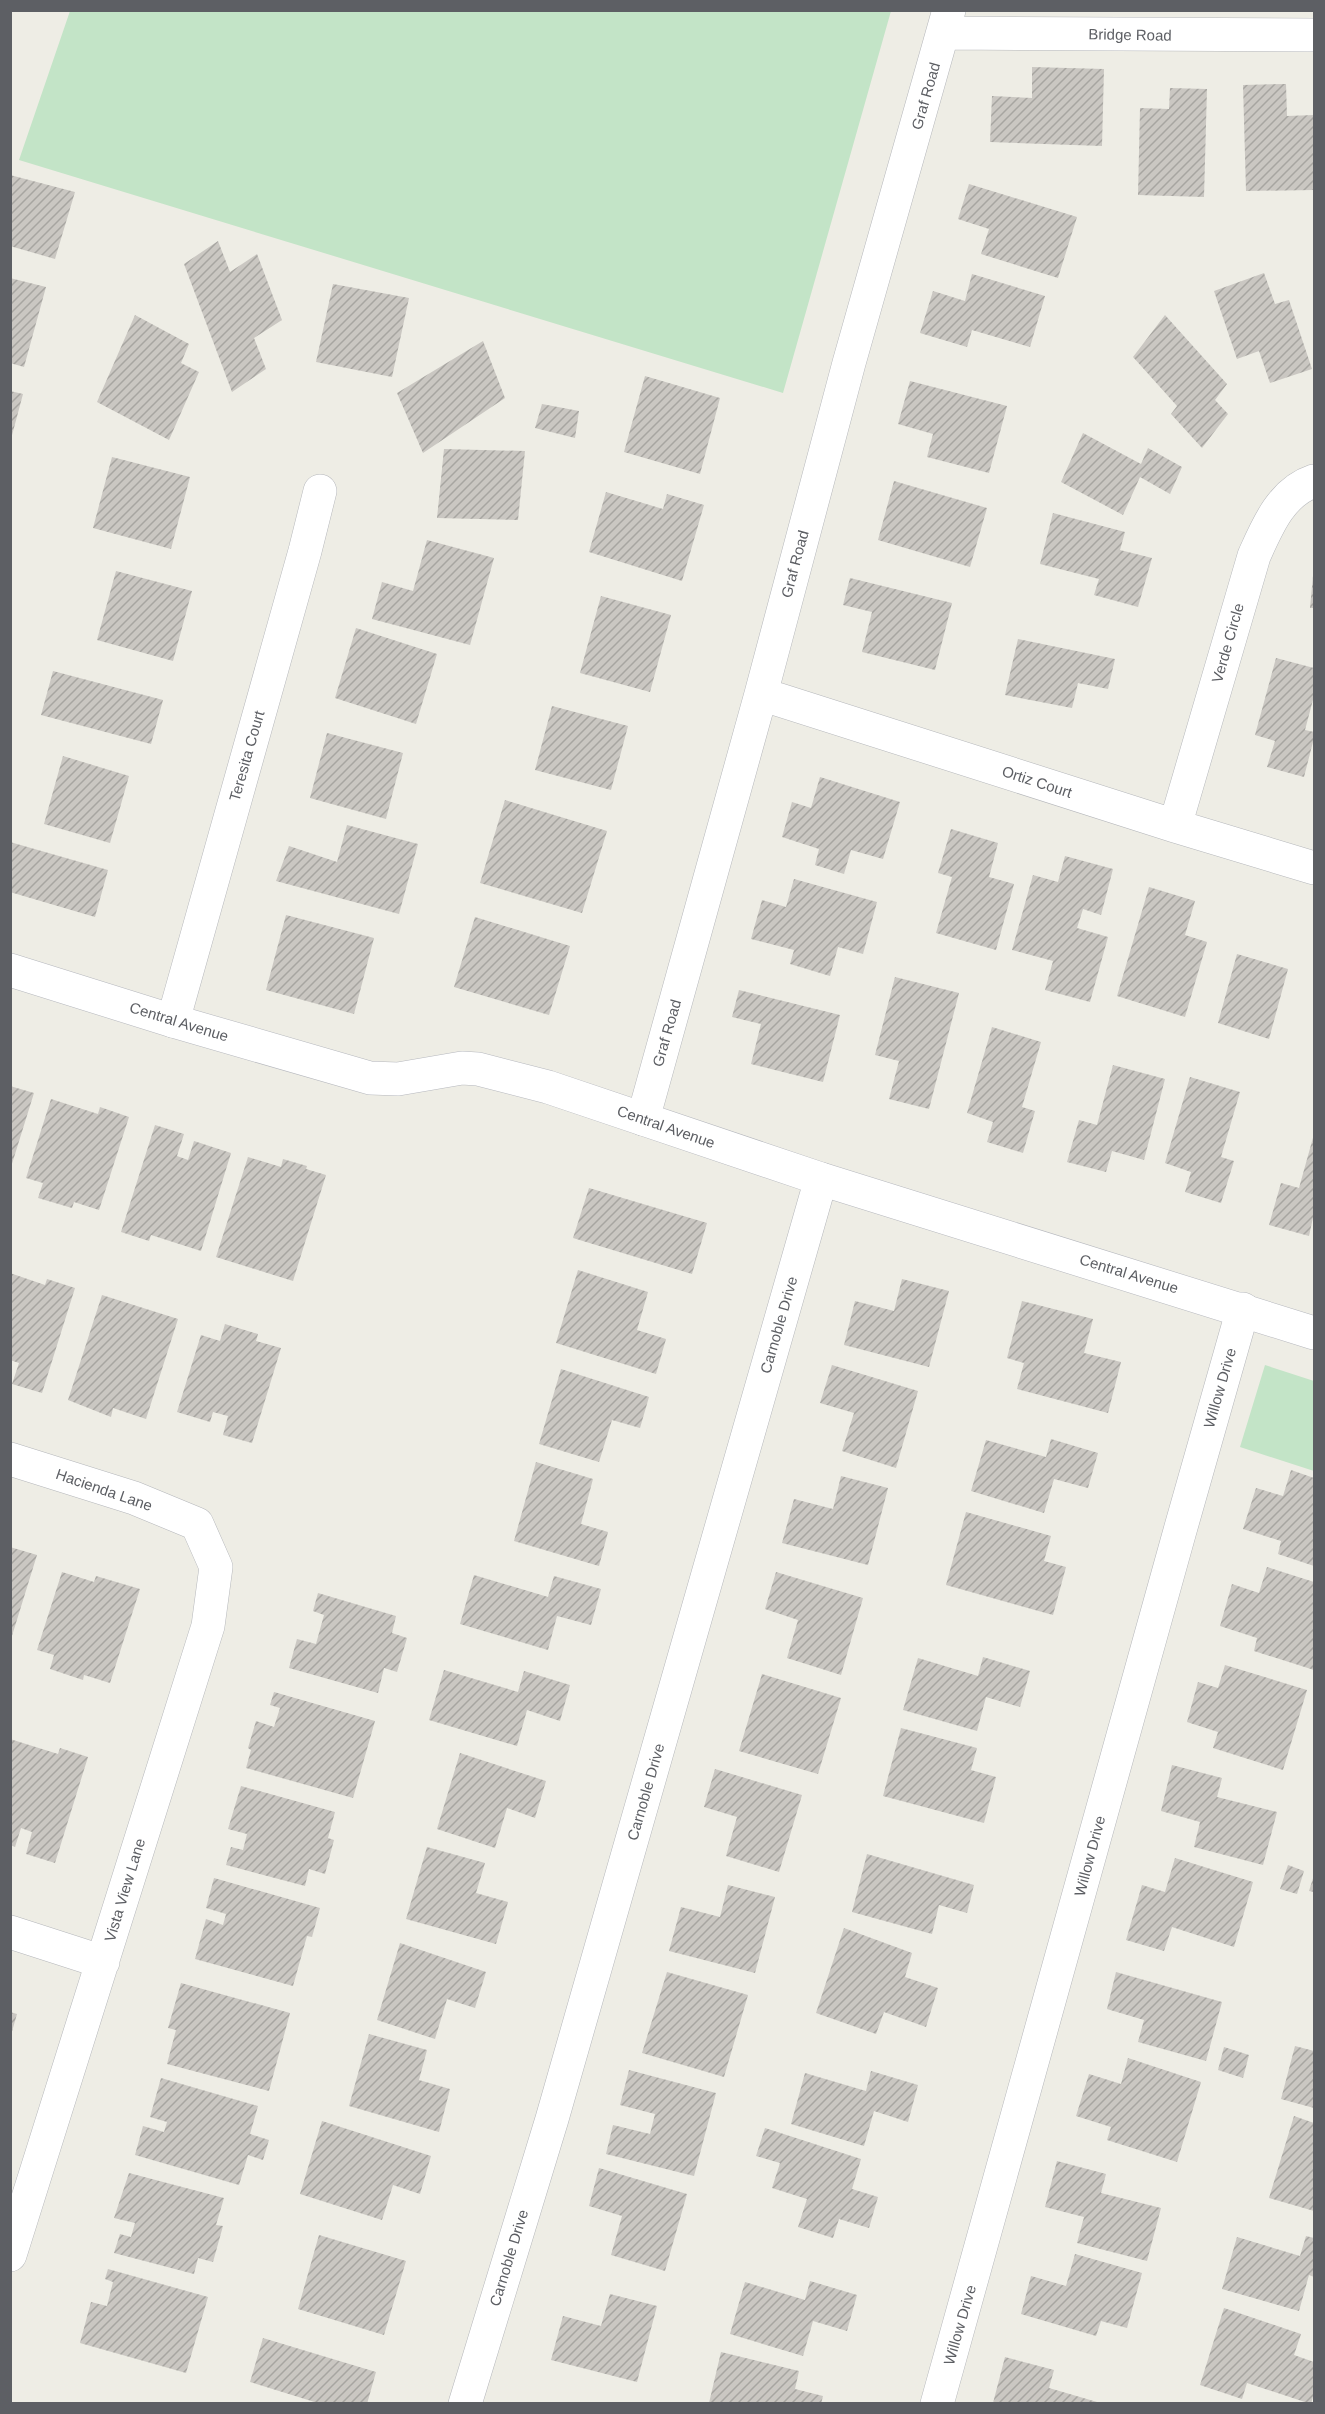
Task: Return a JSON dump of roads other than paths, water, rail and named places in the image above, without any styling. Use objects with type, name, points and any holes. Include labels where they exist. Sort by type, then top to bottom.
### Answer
[{"type":"street","name":"Bridge Road","points":[[947,22],[1314,35]]},
{"type":"street","name":"Graf Road","points":[[643,1119],[761,694],[849,363],[947,22]]},
{"type":"street","name":"Verde Circle","points":[[1175,826],[1254,556],[1273,515],[1283,503],[1314,481]]},
{"type":"street","name":"Teresita Court","points":[[173,1021],[320,491]]},
{"type":"street","name":"Ortiz Court","points":[[761,694],[1314,868]]},
{"type":"street","name":"Central Avenue","points":[[10,970],[173,1021],[370,1078],[398,1079],[462,1068],[478,1069],[548,1087],[821,1179],[1314,1333]]},
{"type":"street","name":"Carnoble Drive","points":[[465,2403],[552,2119],[821,1179]]},
{"type":"street","name":"Willow Drive","points":[[937,2403],[1017,2123],[1174,1547],[1243,1309]]},
{"type":"street","name":"Hacienda Lane","points":[[10,1459],[134,1498],[197,1524]]},
{"type":"street","name":"Vista View Lane","points":[[10,2255],[208,1626],[216,1567],[197,1524]]},
{"type":"street","points":[[10,1932],[103,1962]]}]
